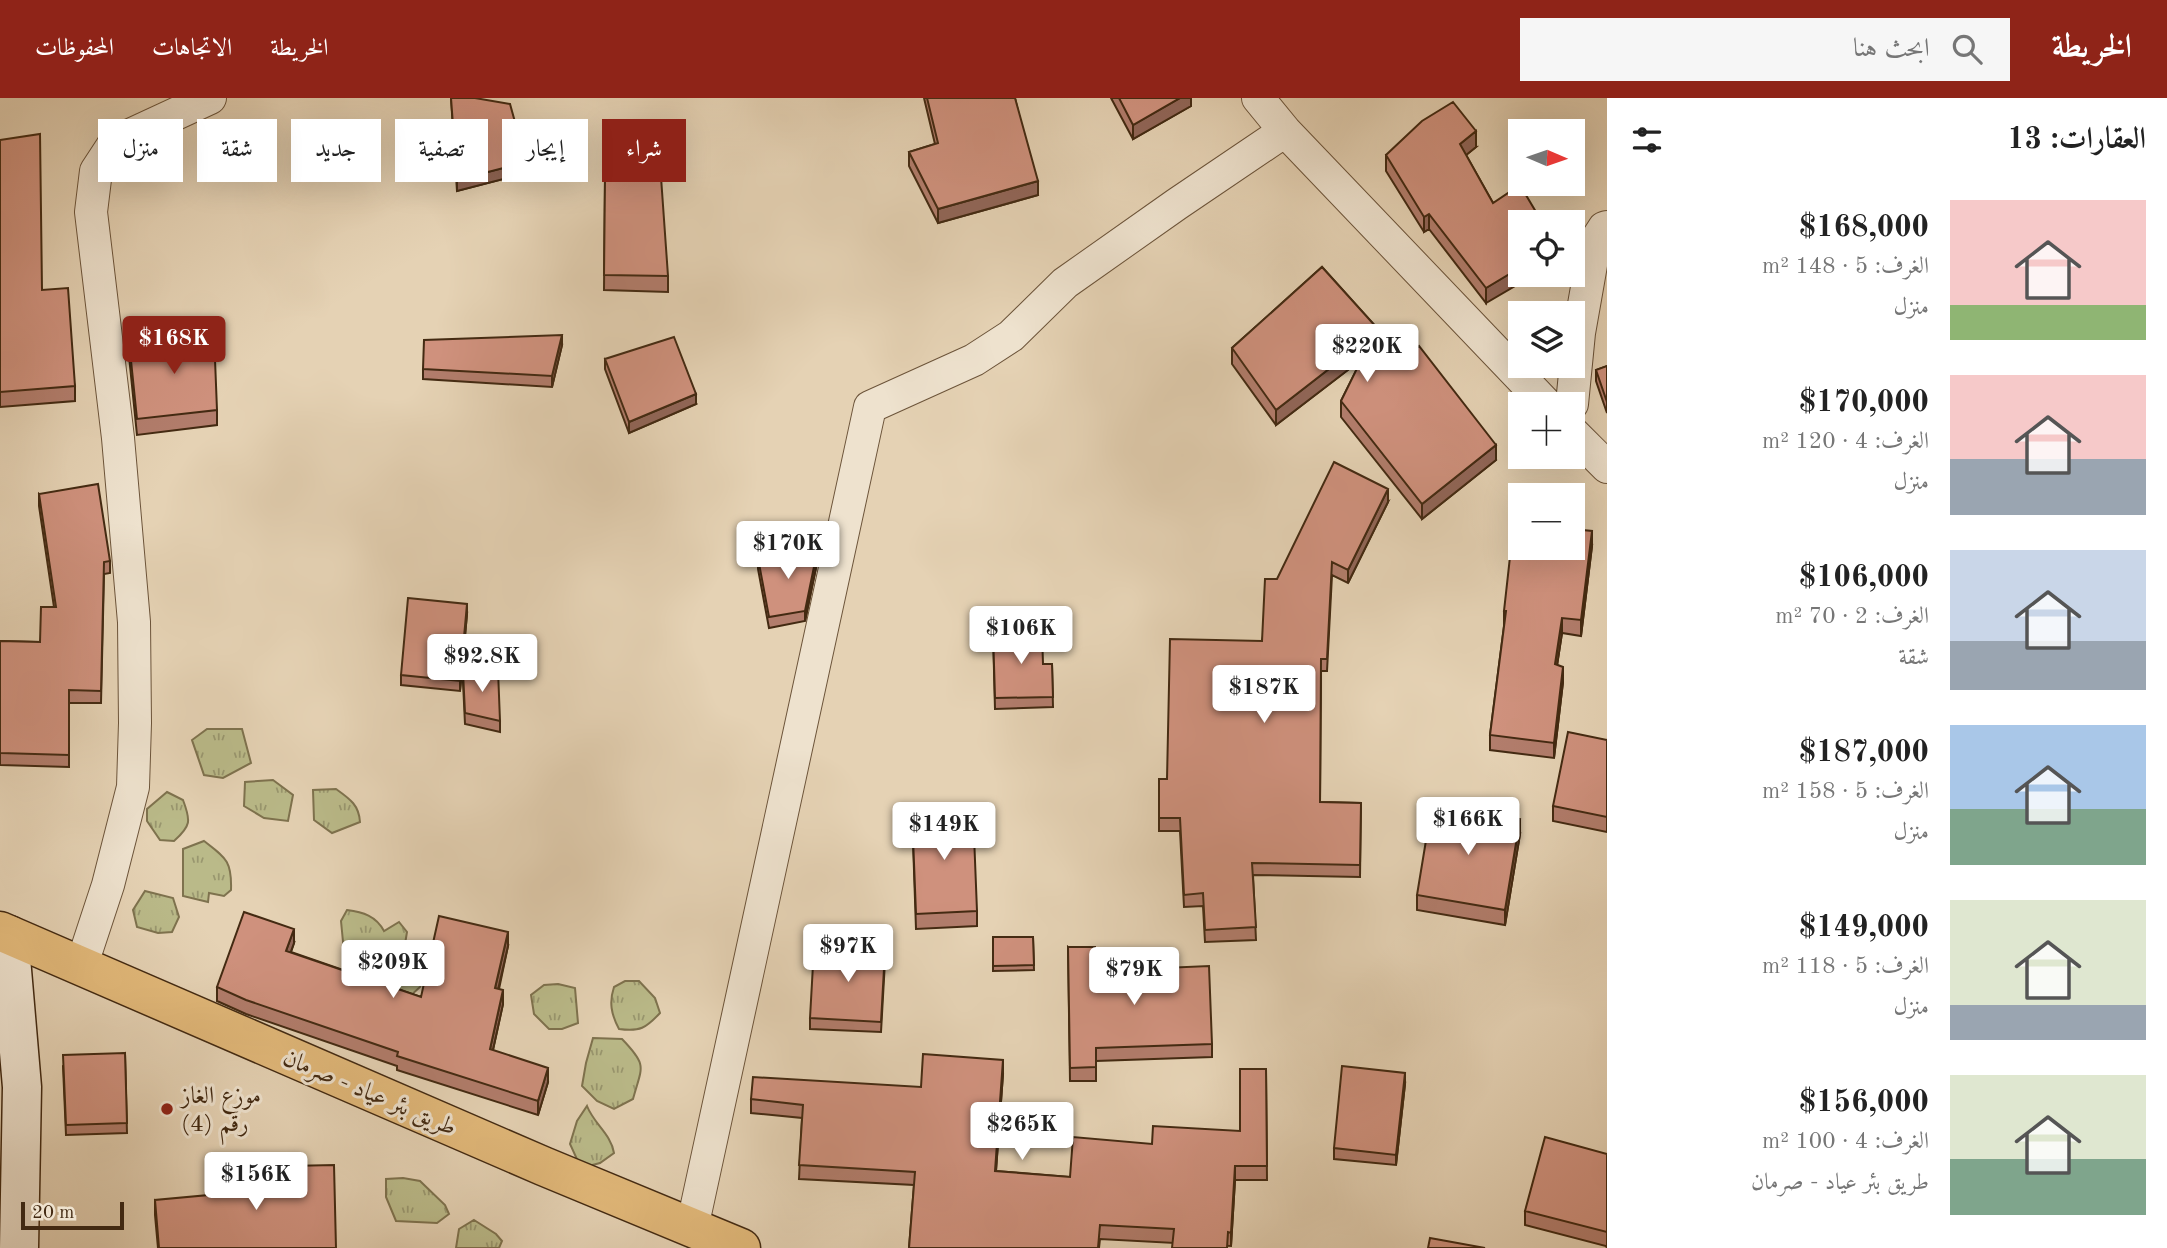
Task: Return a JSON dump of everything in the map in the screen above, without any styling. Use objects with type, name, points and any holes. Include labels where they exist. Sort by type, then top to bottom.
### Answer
[{"type":"highway","name":"طريق بئر عياد - صرمان","points":[[4,933],[543,1166],[741,1248]]},
{"type":"street","points":[[81,967],[108,885],[133,788],[135,723],[134,622],[118,438],[91,212],[96,171],[115,142],[210,98]]},
{"type":"street","points":[[1258,98],[1285,131],[1535,392]]},
{"type":"street","points":[[692,1228],[870,407],[974,360],[1012,336],[1065,283],[1285,131]]},
{"type":"street","points":[[1573,392],[1579,333],[1595,242],[1607,227]]},
{"type":"street","points":[[1585,445],[1607,467]]},
{"type":"street","points":[[4,933],[22,1087],[19,1248]]},
{"type":"green space","points":[[207,729],[242,729],[251,763],[223,778],[204,775],[192,740]]},
{"type":"green space","points":[[273,780],[293,795],[288,821],[264,818],[244,806],[245,782]]},
{"type":"green space","points":[[336,789],[353,803],[360,822],[332,833],[314,820],[313,790]]},
{"type":"green space","points":[[167,792],[183,800],[188,818],[184,831],[174,841],[160,840],[147,821],[147,809]]},
{"type":"green space","points":[[204,841],[226,861],[231,880],[231,890],[224,896],[209,893],[208,902],[183,896],[183,849]]},
{"type":"green space","points":[[145,891],[173,898],[179,917],[172,932],[158,933],[137,927],[133,910]]},
{"type":"green space","points":[[347,910],[368,916],[384,931],[399,922],[407,932],[405,944],[427,968],[420,987],[407,999],[356,984],[355,968],[344,952],[341,921]]},
{"type":"green space","points":[[625,981],[639,981],[655,998],[660,1013],[638,1029],[619,1029],[613,1013],[611,1003],[614,987]]},
{"type":"green space","points":[[558,984],[575,988],[578,1023],[562,1029],[549,1029],[534,1014],[531,995],[544,985]]},
{"type":"green space","points":[[593,1038],[622,1039],[636,1055],[641,1067],[633,1099],[614,1109],[597,1101],[582,1086]]},
{"type":"green space","points":[[587,1106],[610,1140],[614,1153],[600,1163],[581,1168],[570,1144],[577,1121]]},
{"type":"green space","points":[[386,1179],[420,1181],[445,1205],[449,1214],[437,1223],[396,1221],[386,1197]]},
{"type":"green space","points":[[474,1220],[496,1234],[502,1241],[499,1248],[456,1248],[459,1229]]},
{"type":"building","points":[[451,98],[475,98],[510,104],[514,119],[502,119],[502,168],[488,172],[488,119],[453,119]]},
{"type":"building","points":[[927,98],[1015,98],[1038,181],[938,209],[909,152],[938,143]]},
{"type":"building","points":[[1119,98],[1180,98],[1133,125]]},
{"type":"building","points":[[1453,102],[1476,131],[1460,144],[1493,203],[1508,193],[1508,196],[1527,196],[1535,210],[1508,210],[1508,275],[1486,288],[1429,214],[1424,217],[1386,155],[1422,121]]},
{"type":"building","points":[[40,134],[42,290],[68,288],[75,386],[0,392],[0,140]]},
{"type":"building","points":[[605,182],[661,182],[668,276],[604,275]]},
{"type":"building","points":[[1322,267],[1404,358],[1419,346],[1496,445],[1422,504],[1341,401],[1374,334],[1276,410],[1232,348]]},
{"type":"building","points":[[214,334],[217,410],[137,419],[129,341]]},
{"type":"building","points":[[562,335],[552,376],[423,369],[424,340]]},
{"type":"building","points":[[674,337],[696,394],[629,422],[605,359]]},
{"type":"building","points":[[1607,366],[1607,402],[1596,370]]},
{"type":"building","points":[[1334,462],[1388,489],[1348,570],[1332,562],[1327,659],[1321,659],[1320,802],[1361,803],[1360,865],[1252,863],[1256,927],[1205,930],[1203,893],[1184,895],[1180,818],[1159,818],[1159,779],[1167,779],[1170,639],[1262,641],[1265,579],[1277,579]]},
{"type":"building","points":[[98,484],[110,561],[104,562],[101,691],[69,690],[69,755],[0,753],[0,641],[40,642],[41,607],[56,607],[39,494]]},
{"type":"building","points":[[1585,530],[1592,531],[1581,620],[1562,618],[1555,664],[1563,667],[1554,743],[1490,735],[1510,560],[1585,560]]},
{"type":"building","points":[[818,547],[805,611],[769,617],[758,558]]},
{"type":"building","points":[[408,598],[467,604],[460,681],[401,675]]},
{"type":"building","points":[[1042,631],[1043,664],[1052,664],[1053,697],[995,698],[993,632]]},
{"type":"building","points":[[498,670],[500,721],[465,713],[463,672]]},
{"type":"building","points":[[1568,732],[1607,740],[1607,817],[1553,806]]},
{"type":"building","points":[[1432,804],[1520,819],[1505,910],[1417,895]]},
{"type":"building","points":[[973,810],[977,911],[916,914],[912,812]]},
{"type":"building","points":[[244,912],[294,929],[286,951],[421,997],[439,916],[508,932],[495,988],[503,990],[490,1049],[548,1068],[538,1101],[397,1056],[398,1052],[246,1000],[217,987]]},
{"type":"building","points":[[993,937],[1033,937],[1034,965],[993,966]]},
{"type":"building","points":[[814,947],[885,951],[881,1022],[810,1018]]},
{"type":"building","points":[[1068,947],[1095,947],[1095,971],[1209,966],[1212,1044],[1096,1048],[1096,1067],[1070,1068]]},
{"type":"building","points":[[125,1053],[127,1123],[66,1125],[63,1055]]},
{"type":"building","points":[[923,1054],[1003,1060],[995,1171],[1070,1177],[1073,1137],[1152,1144],[1153,1126],[1240,1131],[1240,1069],[1266,1069],[1267,1166],[1235,1166],[1231,1233],[1228,1232],[1227,1248],[1172,1248],[1174,1229],[1100,1225],[1098,1248],[909,1248],[915,1172],[799,1165],[803,1105],[751,1099],[753,1077],[921,1087]]},
{"type":"building","points":[[1342,1066],[1405,1073],[1396,1155],[1334,1148]]},
{"type":"building","points":[[1545,1137],[1607,1154],[1607,1232],[1525,1211]]},
{"type":"building","points":[[334,1165],[336,1248],[159,1248],[155,1200],[241,1192],[241,1167]]},
{"type":"building","points":[[1430,1238],[1485,1248],[1428,1248]]},
{"type":"place","name":"موزع الغاز رقم (4)","points":[[167,1109]]}]
